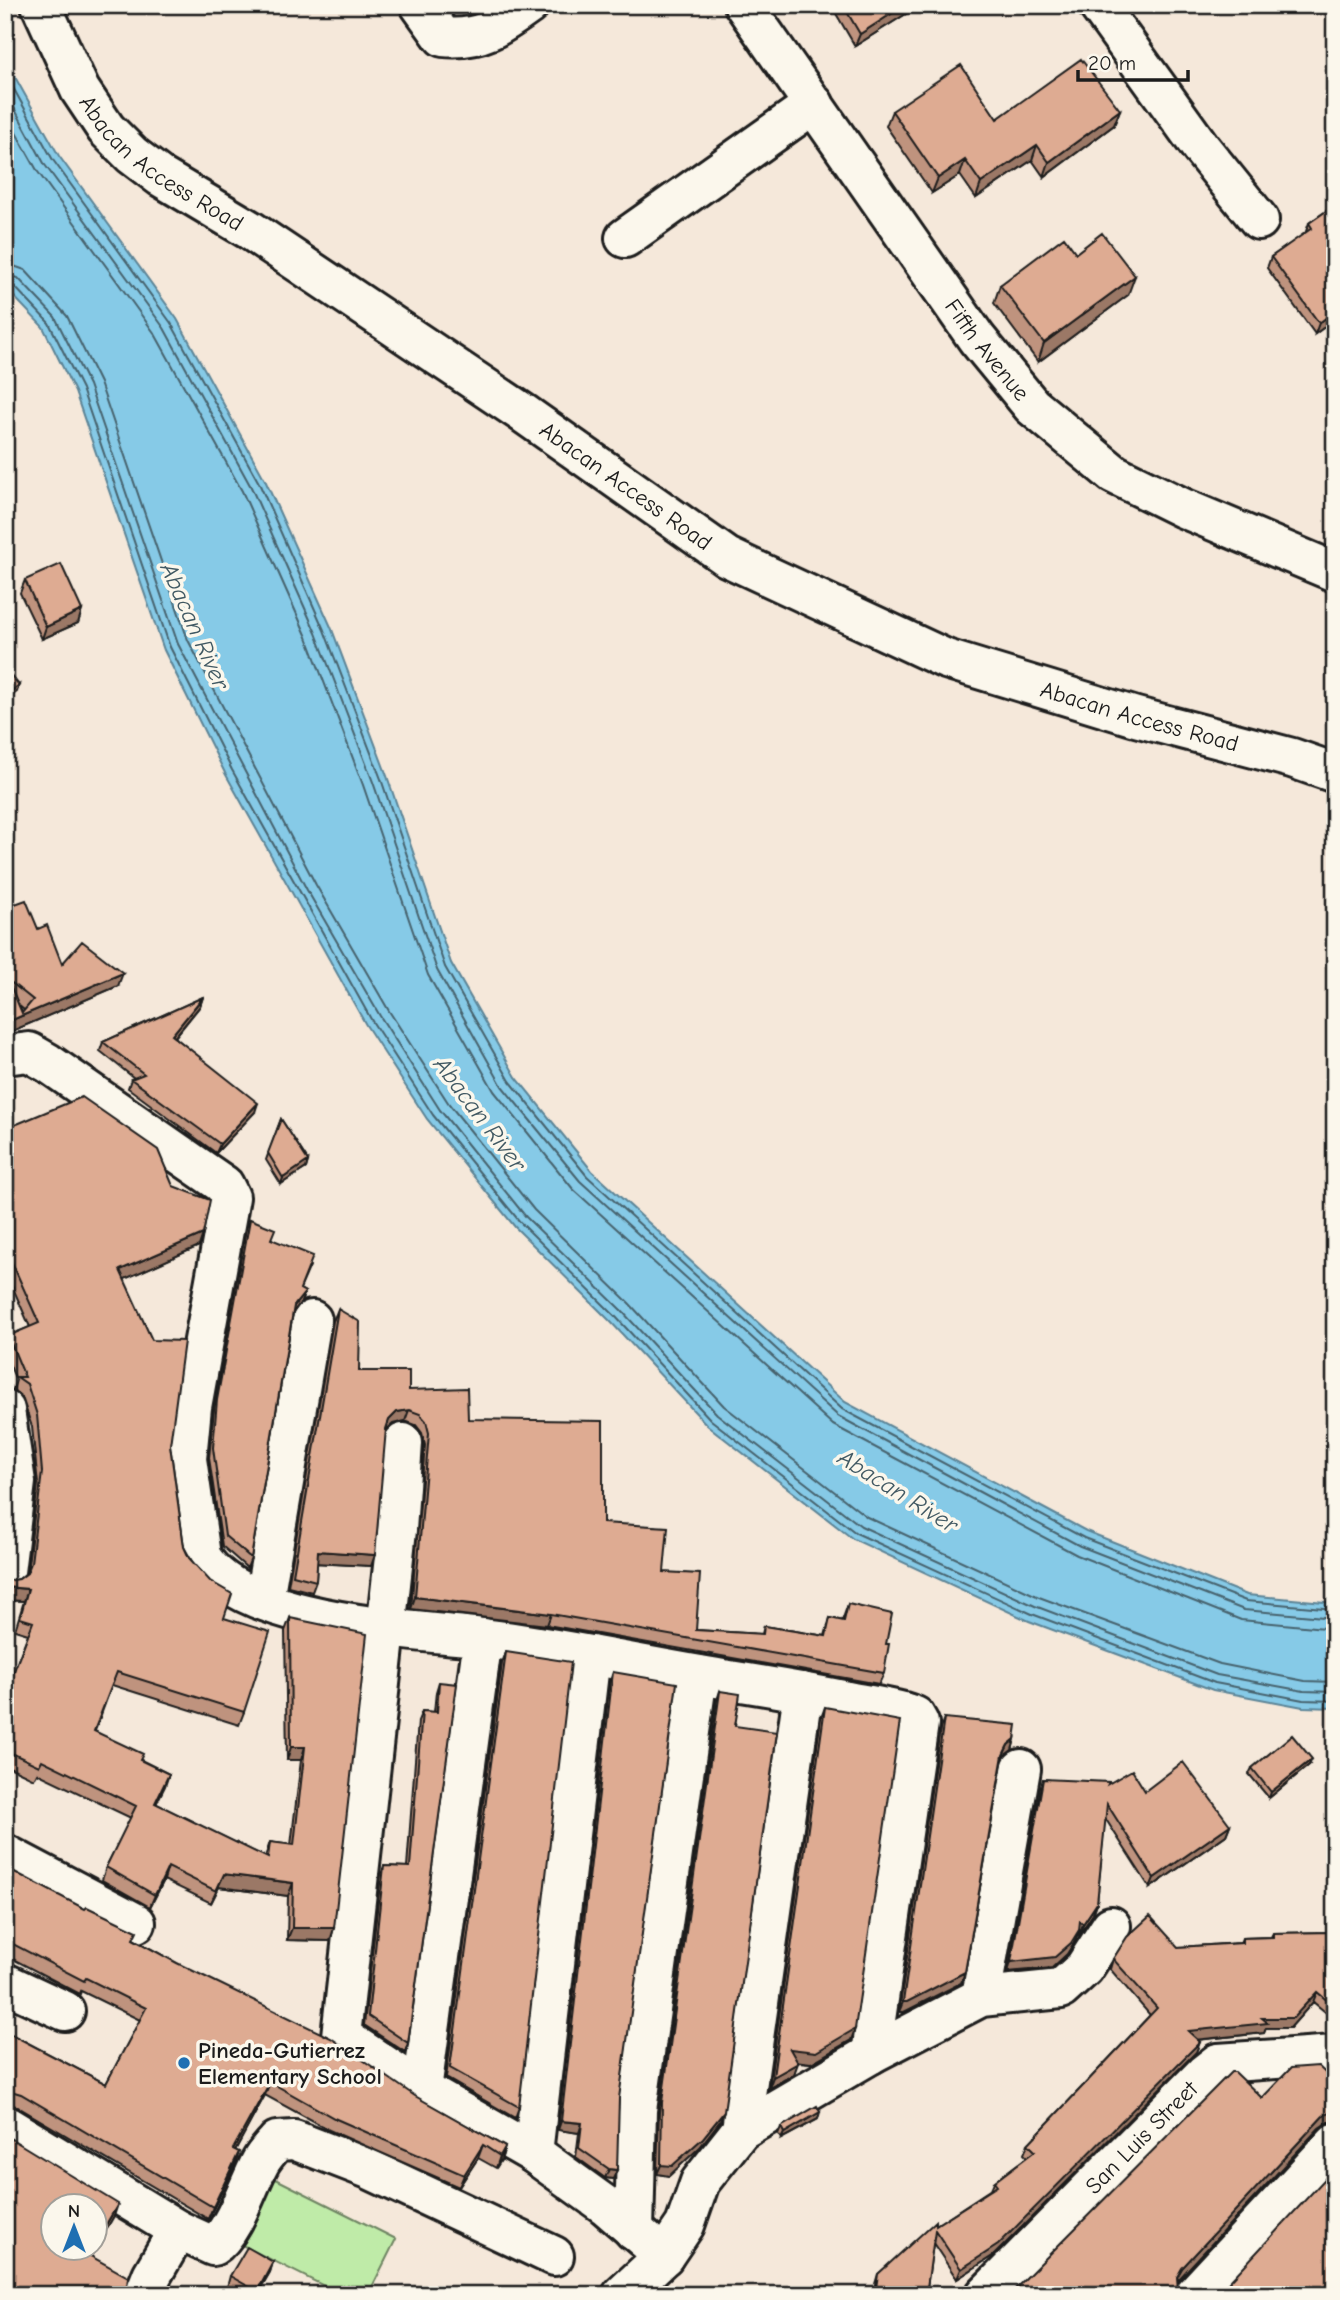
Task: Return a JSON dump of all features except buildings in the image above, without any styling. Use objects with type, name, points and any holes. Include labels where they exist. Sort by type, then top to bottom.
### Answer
[{"type":"street","name":"Abacan Access Road","points":[[41,5],[80,90],[106,129],[132,155],[161,177],[250,230],[523,413],[727,557],[946,659],[1136,717],[1292,758],[1335,773]]},
{"type":"street","points":[[420,5],[443,37],[465,40],[498,27],[529,5]]},
{"type":"street","name":"Fifth Avenue","points":[[744,5],[977,339],[1032,406],[1114,474],[1183,508],[1330,563]]},
{"type":"street","points":[[1098,5],[1201,148],[1259,220]]},
{"type":"street","points":[[625,238],[814,104]]},
{"type":"street","points":[[5,1055],[29,1052],[48,1063],[224,1185],[230,1197],[192,1407],[187,1459],[201,1556],[209,1570],[264,1599],[320,1618],[386,1629],[483,1638],[591,1655],[803,1692],[915,1716],[919,1723],[871,2054]]},
{"type":"street","points":[[264,1599],[312,1320]]},
{"type":"street","points":[[5,1410],[16,1482],[5,1572]]},
{"type":"street","points":[[403,1443],[386,1629],[341,2036],[346,2042],[422,2090],[534,2153],[605,2205],[664,2256]]},
{"type":"street","points":[[422,2090],[483,1638]]},
{"type":"street","points":[[534,2153],[591,1655]]},
{"type":"street","points":[[634,2231],[637,2110],[698,1675]]},
{"type":"street","points":[[741,2130],[803,1692]]},
{"type":"street","points":[[981,1997],[1021,1769]]},
{"type":"street","points":[[5,1854],[136,1923]]},
{"type":"street","points":[[622,2295],[664,2256],[685,2225],[700,2182],[741,2130],[871,2054],[981,1997],[1061,1989],[1084,1968],[1111,1926]]},
{"type":"street","points":[[5,1983],[65,2011]]},
{"type":"street","name":"San Luis Street","points":[[985,2295],[1218,2063],[1335,2055]]},
{"type":"street","points":[[5,2125],[178,2230],[213,2246],[224,2235],[261,2160],[277,2141],[294,2140],[369,2169],[554,2256]]},
{"type":"street","points":[[1194,2295],[1335,2143]]},
{"type":"street","points":[[144,2295],[152,2275],[178,2230]]},
{"type":"green space","points":[[270,2176],[396,2239],[368,2295],[342,2295],[236,2242]]},
{"type":"water","name":"Abacan River","points":[[5,59],[59,156],[177,319],[265,480],[331,627],[387,776],[451,963],[516,1077],[592,1171],[845,1402],[1086,1531],[1247,1595],[1335,1603],[1335,1708],[1303,1707],[1213,1690],[1029,1621],[853,1539],[707,1425],[610,1321],[515,1227],[427,1119],[366,1025],[225,773],[164,650],[75,392],[43,327],[5,287]]},
{"type":"place","name":"Pineda-Gutierrez Elementary School","points":[[184,2063]]}]
